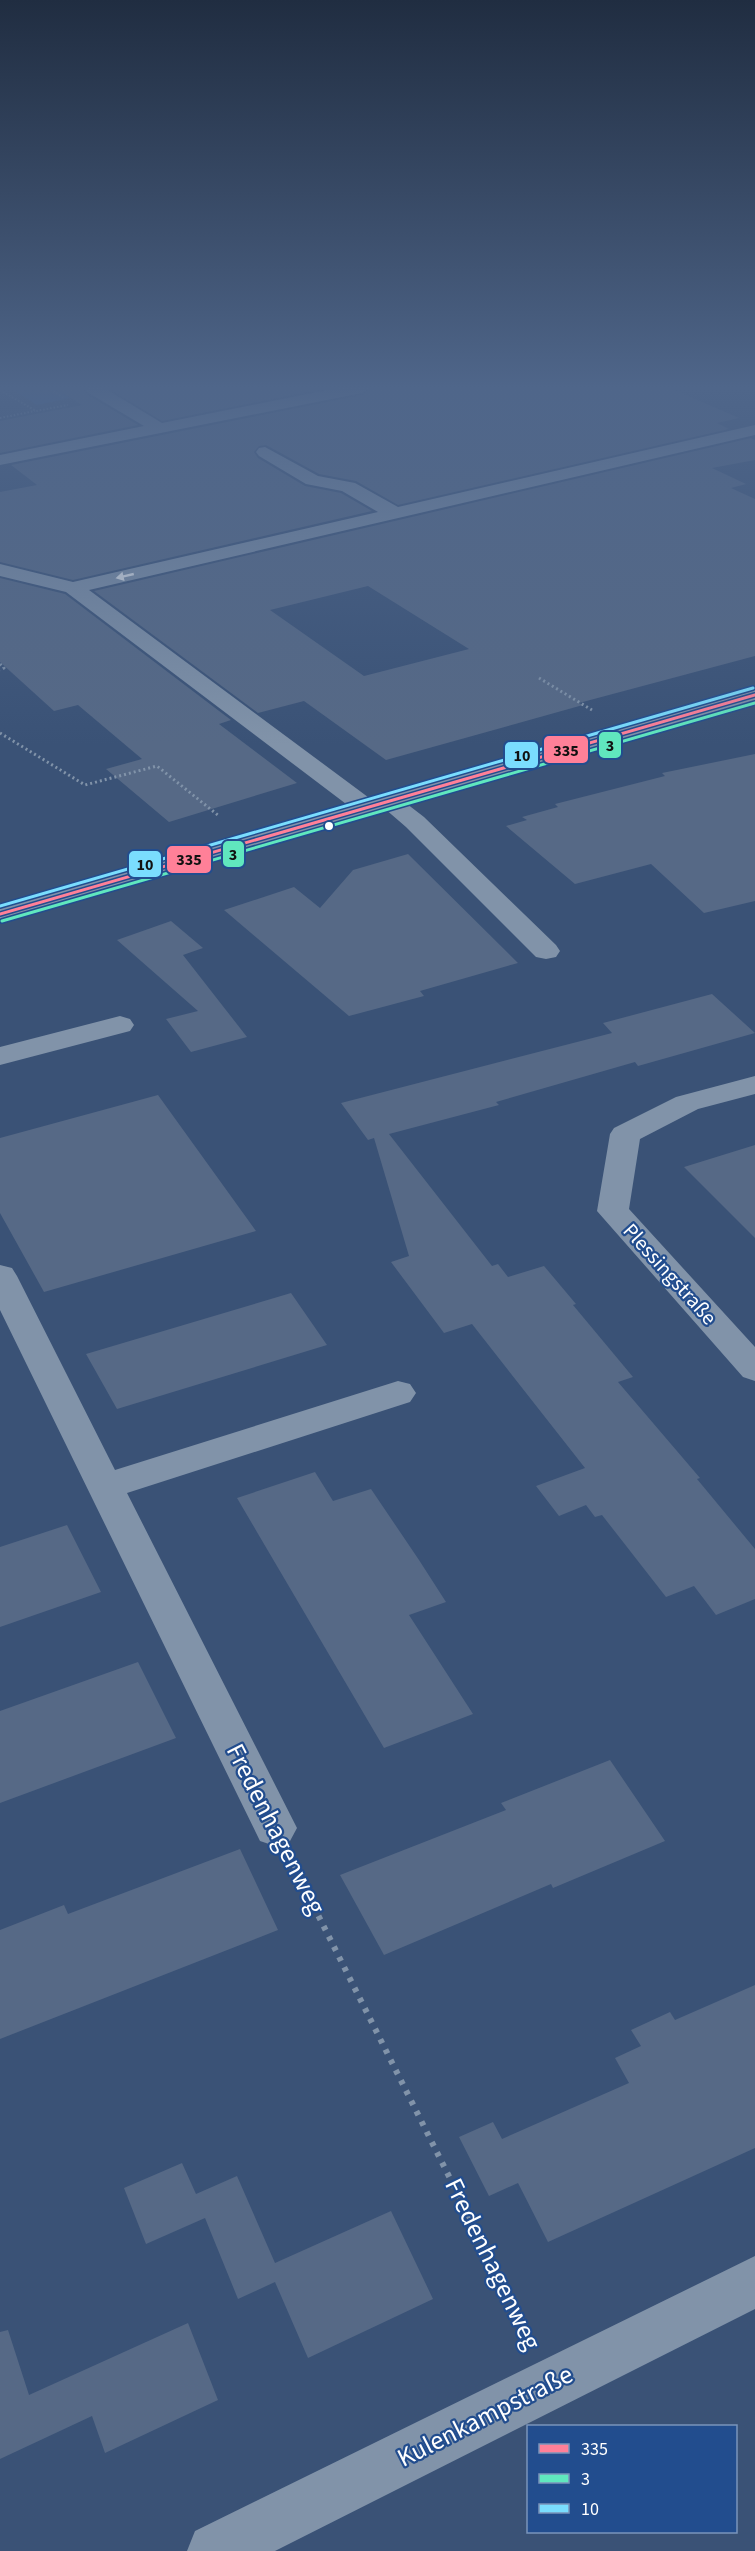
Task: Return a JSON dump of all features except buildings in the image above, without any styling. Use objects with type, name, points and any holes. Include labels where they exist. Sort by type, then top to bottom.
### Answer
[{"type":"main road","points":[[0,914],[755,694]]},
{"type":"street","points":[[384,507],[395,513]]},
{"type":"street","points":[[73,588],[421,507]]},
{"type":"street","points":[[2,572],[73,588],[378,805],[415,822],[546,951]]},
{"type":"street","points":[[0,1056],[120,1026]]},
{"type":"street","name":"Plessingstraße","points":[[755,1085],[687,1103],[625,1134],[613,1211],[755,1369]]},
{"type":"street","name":"Fredenhagenweg","points":[[0,1276],[275,1827]]},
{"type":"street","points":[[105,1487],[398,1393]]},
{"type":"street","name":"Kulenkampstraße","points":[[215,2551],[755,2282]]},
{"type":"path","points":[[0,664],[4,668],[0,670]]},
{"type":"path","points":[[538,678],[629,732]]},
{"type":"path","points":[[0,733],[85,785],[157,766],[220,817]]},
{"type":"path","name":"Fredenhagenweg","points":[[275,1827],[552,2383]]},
{"type":"transit line","name":"10","points":[[0,906],[753,688]]},
{"type":"transit line","name":"335","points":[[0,914],[755,695]]},
{"type":"transit line","name":"3","points":[[2,921],[755,703]]}]
